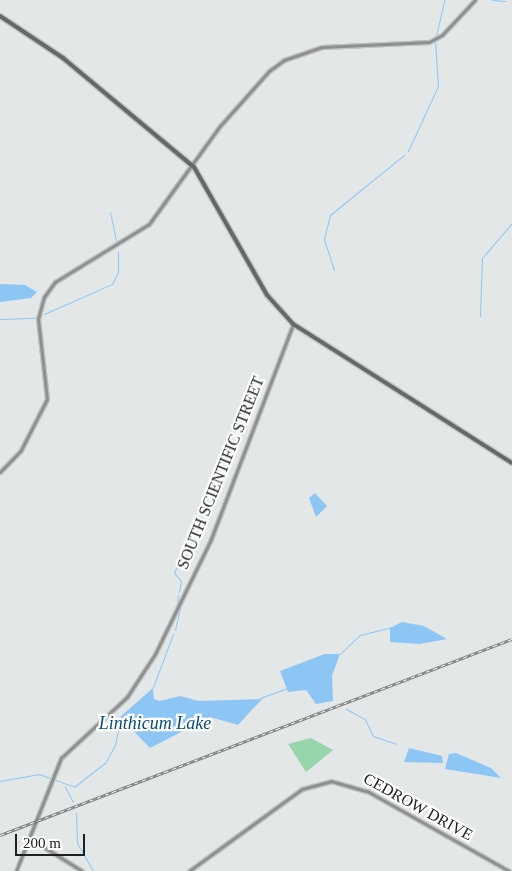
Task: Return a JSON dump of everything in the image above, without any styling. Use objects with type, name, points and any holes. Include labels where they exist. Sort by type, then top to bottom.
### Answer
[{"type":"main road","points":[[0,16],[63,58],[190,163],[267,295],[293,324],[512,464]]},
{"type":"street","points":[[0,472],[21,450],[47,399],[38,319],[44,297],[62,276],[144,229],[190,163],[269,71],[284,60],[322,47],[429,42],[444,33],[475,0]]},
{"type":"street","name":"SOUTH SCIENTIFIC STREET","points":[[16,871],[32,839],[35,824],[51,778],[63,755],[121,703],[148,667],[211,539],[293,324]]},
{"type":"street","name":"CEDROW DRIVE","points":[[189,871],[302,789],[331,781],[366,790],[509,871]]},
{"type":"street","points":[[32,839],[82,871]]},
{"type":"green space","points":[[311,738],[333,750],[306,772],[288,744]]},
{"type":"water","points":[[0,284],[25,285],[37,292],[31,298],[0,302]]},
{"type":"water","points":[[315,493],[327,506],[316,517],[309,498]]},
{"type":"water","points":[[402,622],[424,626],[447,639],[420,644],[390,642],[390,628]]},
{"type":"water","points":[[325,654],[340,654],[332,676],[333,701],[316,704],[306,690],[288,692],[280,671]]},
{"type":"water","name":"Linthicum Lake","points":[[153,688],[154,699],[160,701],[180,696],[199,701],[262,699],[238,725],[210,717],[150,748],[120,717]]},
{"type":"water","points":[[409,748],[442,756],[443,763],[404,762]]},
{"type":"water","points":[[456,753],[491,768],[501,778],[445,769],[449,754]]},
{"type":"waterway","points":[[436,36],[444,0]]},
{"type":"waterway","points":[[492,0],[505,1]]},
{"type":"waterway","points":[[408,151],[438,86],[435,41]]},
{"type":"waterway","points":[[334,270],[324,239],[330,215],[404,155]]},
{"type":"waterway","points":[[110,212],[116,240]]},
{"type":"waterway","points":[[480,316],[482,258],[512,223]]},
{"type":"waterway","points":[[44,314],[112,284],[118,272],[118,252]]},
{"type":"waterway","points":[[0,319],[35,318]]},
{"type":"waterway","points":[[179,592],[181,581],[174,573],[187,543]]},
{"type":"waterway","points":[[177,604],[178,595]]},
{"type":"waterway","points":[[175,630],[180,609]]},
{"type":"waterway","points":[[340,654],[360,635],[392,627]]},
{"type":"waterway","points":[[153,687],[173,634]]},
{"type":"waterway","points":[[260,698],[287,688]]},
{"type":"waterway","points":[[346,709],[365,719],[373,736],[396,744]]},
{"type":"waterway","points":[[0,781],[39,774],[74,787],[105,763],[115,745],[121,717]]},
{"type":"waterway","points":[[65,787],[73,802]]},
{"type":"waterway","points":[[76,813],[77,843],[93,871]]},
{"type":"railway","points":[[0,835],[512,639]]}]
